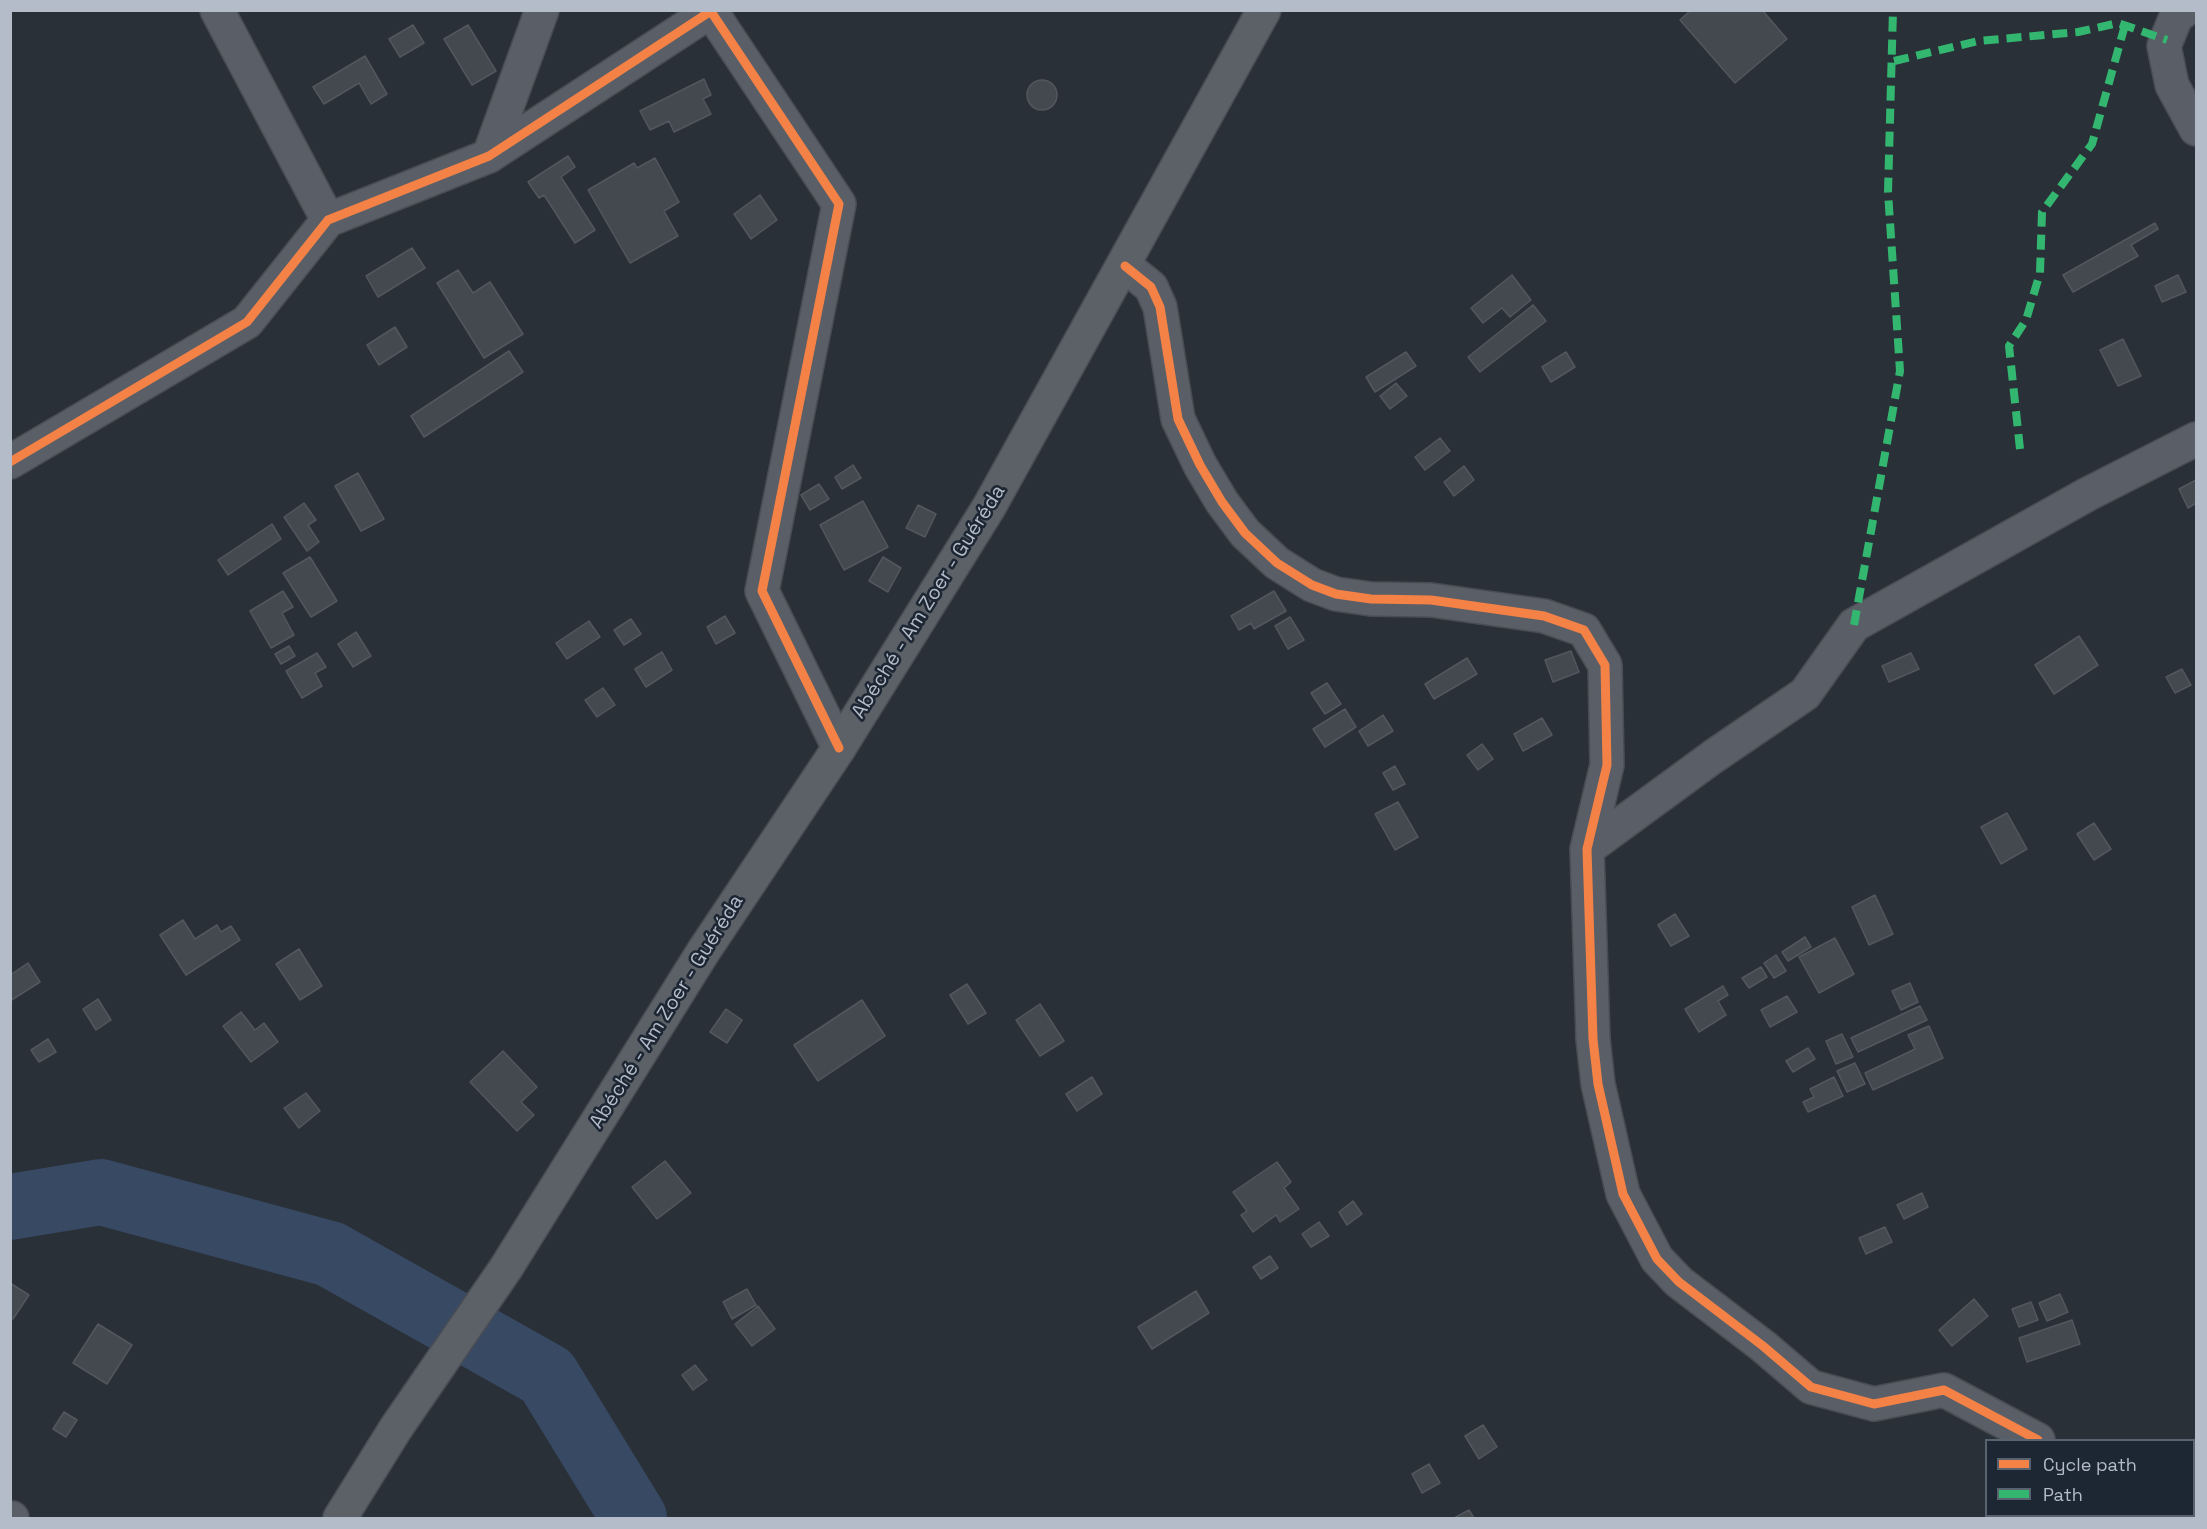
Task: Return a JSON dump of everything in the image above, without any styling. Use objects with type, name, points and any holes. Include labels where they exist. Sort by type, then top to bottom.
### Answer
[{"type":"main road","name":"Abéché - Am Zoer - Guéréda","points":[[340,1518],[396,1428],[506,1268],[704,952],[839,748],[989,507],[1125,266],[1264,10]]},
{"type":"street","points":[[217,10],[328,220]]},
{"type":"street","points":[[489,156],[542,10]]},
{"type":"street","points":[[2185,10],[2176,17],[2164,46],[2172,85],[2196,129]]},
{"type":"street","points":[[10,462],[247,322],[328,220],[489,156],[711,11],[839,204],[762,591],[839,748]]},
{"type":"street","points":[[1125,266],[1151,287],[1160,307],[1178,419],[1200,465],[1222,502],[1245,533],[1277,563],[1312,585],[1336,594],[1371,599],[1431,600],[1544,616],[1584,630],[1605,665],[1606,765],[1587,849],[1593,1039],[1598,1084],[1623,1194],[1657,1259],[1679,1282],[1762,1346],[1810,1387],[1874,1404],[1944,1390],[2036,1439]]},
{"type":"street","points":[[1587,849],[1714,756],[1805,694],[1854,624],[2088,494],[2196,439]]},
{"type":"building","points":[[1691,10],[1762,10],[1787,39],[1735,83],[1680,20]]},
{"type":"building","points":[[413,25],[424,43],[400,57],[389,39]]},
{"type":"building","points":[[468,25],[496,71],[472,85],[444,39]]},
{"type":"building","points":[[365,56],[387,94],[371,104],[359,83],[324,104],[313,87]]},
{"type":"building","points":[[704,79],[711,95],[703,99],[711,114],[674,132],[669,121],[650,130],[640,111]]},
{"type":"building","points":[[1042,80],[1053,84],[1057,95],[1053,106],[1042,110],[1031,106],[1027,95],[1031,84]]},
{"type":"building","points":[[568,156],[575,167],[561,177],[595,230],[575,243],[544,195],[539,198],[528,182]]},
{"type":"building","points":[[655,158],[679,202],[664,211],[678,236],[630,263],[588,190],[634,163],[637,168]]},
{"type":"building","points":[[760,195],[777,220],[751,239],[734,214]]},
{"type":"building","points":[[2155,223],[2158,229],[2131,245],[2138,256],[2073,292],[2063,275]]},
{"type":"building","points":[[412,248],[425,268],[378,297],[366,276]]},
{"type":"building","points":[[458,270],[473,293],[490,282],[523,334],[484,358],[437,283]]},
{"type":"building","points":[[1512,275],[1531,300],[1510,317],[1502,308],[1483,323],[1471,308]]},
{"type":"building","points":[[2178,275],[2186,292],[2162,302],[2155,286]]},
{"type":"building","points":[[1533,305],[1546,321],[1480,372],[1468,357]]},
{"type":"building","points":[[395,327],[407,347],[379,365],[367,345]]},
{"type":"building","points":[[2123,339],[2141,376],[2118,386],[2100,350]]},
{"type":"building","points":[[509,351],[523,372],[424,437],[411,416]]},
{"type":"building","points":[[1406,352],[1416,366],[1375,392],[1366,377]]},
{"type":"building","points":[[1566,352],[1575,367],[1551,382],[1542,367]]},
{"type":"building","points":[[1396,383],[1407,396],[1390,409],[1380,396]]},
{"type":"building","points":[[1440,438],[1450,451],[1425,470],[1415,457]]},
{"type":"building","points":[[853,465],[861,478],[842,489],[835,477]]},
{"type":"building","points":[[1464,466],[1474,480],[1454,496],[1444,482]]},
{"type":"building","points":[[358,473],[384,519],[361,531],[335,486]]},
{"type":"building","points":[[2196,480],[2196,503],[2188,508],[2179,489]]},
{"type":"building","points":[[819,484],[829,499],[810,510],[801,495]]},
{"type":"building","points":[[863,501],[888,547],[844,570],[820,525]]},
{"type":"building","points":[[304,503],[316,520],[308,525],[319,542],[307,551],[284,517]]},
{"type":"building","points":[[918,505],[936,514],[925,537],[906,528]]},
{"type":"building","points":[[272,524],[281,539],[228,575],[218,560]]},
{"type":"building","points":[[310,557],[337,601],[311,617],[283,573]]},
{"type":"building","points":[[883,557],[901,568],[888,592],[869,581]]},
{"type":"building","points":[[283,591],[293,607],[282,613],[294,635],[271,648],[250,611]]},
{"type":"building","points":[[1274,591],[1286,611],[1254,629],[1251,623],[1239,630],[1231,616]]},
{"type":"building","points":[[725,616],[735,633],[716,644],[707,627]]},
{"type":"building","points":[[1290,617],[1304,640],[1288,649],[1275,626]]},
{"type":"building","points":[[631,619],[641,634],[624,645],[614,630]]},
{"type":"building","points":[[589,621],[600,637],[567,659],[556,643]]},
{"type":"building","points":[[356,632],[371,656],[353,667],[338,644]]},
{"type":"building","points":[[2079,636],[2098,665],[2054,694],[2035,665]]},
{"type":"building","points":[[289,646],[295,656],[281,664],[275,654]]},
{"type":"building","points":[[1571,651],[1579,672],[1553,682],[1545,660]]},
{"type":"building","points":[[662,652],[672,670],[646,687],[635,669]]},
{"type":"building","points":[[317,653],[326,667],[315,673],[322,686],[302,698],[286,671]]},
{"type":"building","points":[[1911,653],[1919,669],[1889,682],[1882,666]]},
{"type":"building","points":[[1467,658],[1477,674],[1434,699],[1425,684]]},
{"type":"building","points":[[2182,669],[2191,685],[2175,693],[2166,677]]},
{"type":"building","points":[[1327,683],[1341,704],[1325,714],[1311,693]]},
{"type":"building","points":[[603,688],[615,705],[597,717],[585,700]]},
{"type":"building","points":[[1345,709],[1356,727],[1325,747],[1313,729]]},
{"type":"building","points":[[1383,715],[1393,731],[1368,746],[1359,731]]},
{"type":"building","points":[[1542,718],[1552,735],[1523,751],[1514,734]]},
{"type":"building","points":[[1482,744],[1493,759],[1478,770],[1467,755]]},
{"type":"building","points":[[1395,766],[1405,784],[1393,790],[1383,773]]},
{"type":"building","points":[[1398,802],[1418,837],[1395,850],[1375,814]]},
{"type":"building","points":[[2007,813],[2027,849],[2001,864],[1981,827]]},
{"type":"building","points":[[2094,823],[2111,849],[2094,860],[2077,834]]},
{"type":"building","points":[[1875,895],[1893,934],[1869,945],[1852,907]]},
{"type":"building","points":[[1675,914],[1689,936],[1671,946],[1658,925]]},
{"type":"building","points":[[183,920],[195,939],[217,925],[221,932],[231,926],[240,940],[186,975],[160,935]]},
{"type":"building","points":[[1805,937],[1811,947],[1788,961],[1782,952]]},
{"type":"building","points":[[1835,938],[1854,974],[1819,993],[1799,957]]},
{"type":"building","points":[[299,949],[322,986],[300,1000],[276,964]]},
{"type":"building","points":[[1776,955],[1786,971],[1774,978],[1764,963]]},
{"type":"building","points":[[28,963],[40,982],[10,1001],[10,975]]},
{"type":"building","points":[[1761,967],[1767,977],[1749,988],[1742,978]]},
{"type":"building","points":[[1910,983],[1918,1002],[1901,1010],[1892,991]]},
{"type":"building","points":[[967,984],[986,1013],[968,1024],[950,995]]},
{"type":"building","points":[[1723,986],[1728,995],[1718,1001],[1726,1015],[1699,1032],[1685,1009]]},
{"type":"building","points":[[1787,996],[1797,1012],[1770,1027],[1761,1010]]},
{"type":"building","points":[[98,999],[111,1020],[96,1030],[83,1009]]},
{"type":"building","points":[[862,1000],[885,1036],[818,1081],[794,1045]]},
{"type":"building","points":[[1040,1004],[1064,1041],[1040,1056],[1016,1020]]},
{"type":"building","points":[[1920,1006],[1927,1020],[1858,1052],[1851,1038]]},
{"type":"building","points":[[726,1009],[742,1020],[727,1043],[710,1032]]},
{"type":"building","points":[[241,1012],[255,1030],[264,1023],[278,1042],[251,1062],[223,1026]]},
{"type":"building","points":[[1929,1026],[1943,1058],[1873,1090],[1865,1073],[1915,1049],[1908,1035]]},
{"type":"building","points":[[1842,1034],[1853,1057],[1836,1064],[1826,1041]]},
{"type":"building","points":[[48,1039],[56,1052],[39,1062],[31,1050]]},
{"type":"building","points":[[1808,1048],[1815,1059],[1793,1072],[1786,1061]]},
{"type":"building","points":[[503,1051],[537,1087],[521,1102],[534,1115],[517,1131],[470,1082]]},
{"type":"building","points":[[1855,1063],[1865,1084],[1847,1092],[1837,1071]]},
{"type":"building","points":[[1092,1077],[1102,1094],[1077,1111],[1066,1094]]},
{"type":"building","points":[[1834,1077],[1843,1096],[1808,1112],[1803,1102],[1814,1097],[1810,1089]]},
{"type":"building","points":[[306,1093],[320,1111],[299,1128],[284,1108]]},
{"type":"building","points":[[665,1161],[691,1193],[657,1219],[632,1187]]},
{"type":"building","points":[[1277,1162],[1291,1182],[1284,1188],[1299,1209],[1280,1222],[1276,1215],[1253,1232],[1241,1215],[1247,1211],[1233,1192]]},
{"type":"building","points":[[1922,1193],[1928,1207],[1904,1219],[1897,1205]]},
{"type":"building","points":[[1353,1201],[1362,1214],[1347,1225],[1339,1212]]},
{"type":"building","points":[[1319,1222],[1329,1236],[1311,1247],[1302,1234]]},
{"type":"building","points":[[1885,1227],[1892,1242],[1866,1254],[1859,1238]]},
{"type":"building","points":[[1270,1256],[1278,1268],[1261,1279],[1253,1267]]},
{"type":"building","points":[[10,1283],[29,1295],[13,1319],[10,1318]]},
{"type":"building","points":[[747,1289],[756,1305],[732,1319],[723,1302]]},
{"type":"building","points":[[1196,1291],[1209,1313],[1152,1349],[1138,1327]]},
{"type":"building","points":[[2060,1294],[2068,1312],[2047,1321],[2039,1303]]},
{"type":"building","points":[[1974,1299],[1988,1316],[1952,1346],[1939,1330]]},
{"type":"building","points":[[2031,1302],[2038,1320],[2019,1327],[2012,1309]]},
{"type":"building","points":[[758,1306],[775,1329],[752,1346],[735,1324]]},
{"type":"building","points":[[2072,1320],[2080,1344],[2027,1362],[2019,1338]]},
{"type":"building","points":[[98,1324],[132,1345],[107,1384],[73,1363]]},
{"type":"building","points":[[695,1365],[707,1380],[693,1390],[682,1375]]},
{"type":"building","points":[[64,1412],[77,1420],[66,1437],[53,1429]]},
{"type":"building","points":[[1483,1425],[1497,1447],[1479,1459],[1465,1436]]},
{"type":"building","points":[[1429,1464],[1440,1483],[1422,1493],[1412,1474]]},
{"type":"building","points":[[1469,1510],[1474,1518],[1454,1518]]},
{"type":"waterway","points":[[10,1207],[101,1192],[330,1254],[547,1376],[634,1518]]},
{"type":"marked path","points":[[1854,625],[1900,371],[1888,192],[1893,10]]},
{"type":"marked path","points":[[1894,61],[1978,41],[2078,32],[2118,23],[2167,40]]},
{"type":"marked path","points":[[2020,449],[2009,346],[2026,320],[2040,273],[2042,212],[2092,144],[2125,25]]},
{"type":"cycle path","points":[[710,10],[839,204],[762,591],[839,748]]},
{"type":"cycle path","points":[[10,462],[247,322],[328,220],[489,156],[711,11]]},
{"type":"cycle path","points":[[1125,266],[1151,287],[1160,307],[1178,419],[1200,465],[1222,502],[1245,533],[1277,563],[1312,585],[1336,594],[1371,599],[1431,600],[1544,616],[1584,630],[1605,665],[1607,765],[1587,849],[1593,1039],[1598,1084],[1623,1194],[1657,1259],[1679,1282],[1763,1346],[1811,1387],[1874,1404],[1944,1390],[2036,1439]]}]
